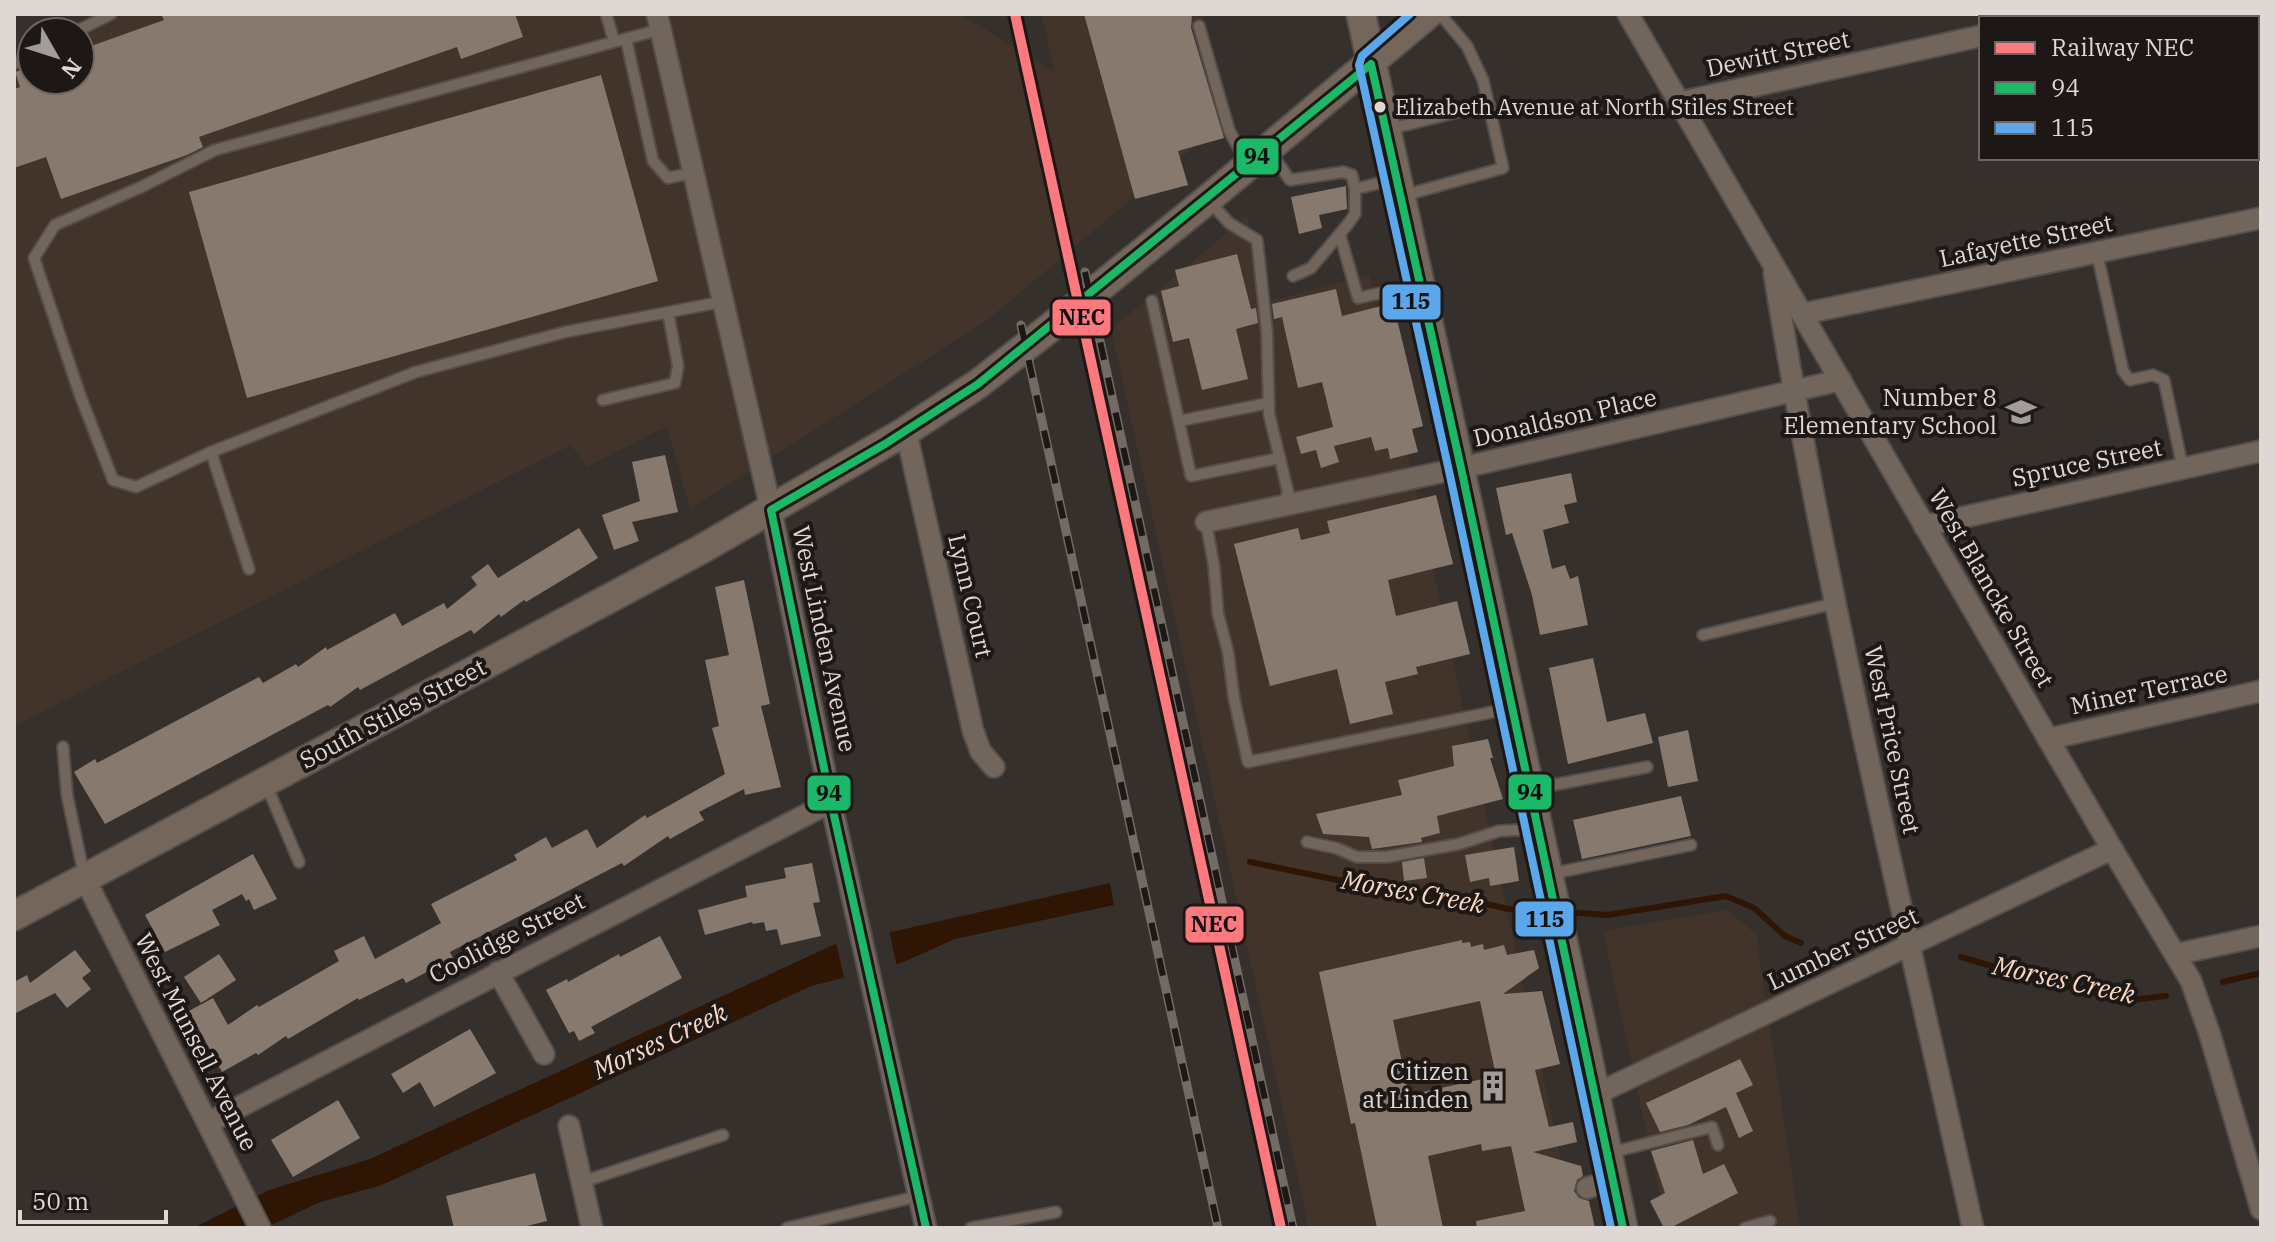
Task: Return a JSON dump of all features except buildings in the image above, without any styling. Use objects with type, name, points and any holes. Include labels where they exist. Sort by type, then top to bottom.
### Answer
[{"type":"main road","points":[[1361,14],[1596,1094],[1602,1174],[1623,1228]]},
{"type":"main road","name":"South Stiles Street","points":[[14,916],[700,550],[906,431],[978,384],[1207,200],[1428,14]]},
{"type":"street","name":"West Blancke Street","points":[[1628,14],[2112,849],[2177,954],[2191,981],[2210,1035],[2257,1180],[2261,1209]]},
{"type":"street","name":"West Linden Avenue","points":[[658,22],[771,510],[831,802],[926,1228]]},
{"type":"street","name":"Dewitt Street","points":[[1681,102],[1979,36]]},
{"type":"street","name":"Lafayette Street","points":[[1802,314],[2261,218]]},
{"type":"street","name":"West Price Street","points":[[1772,261],[1794,393],[1836,603],[1973,1228]]},
{"type":"street","name":"Donaldson Place","points":[[1206,522],[1461,468],[1841,380]]},
{"type":"street","name":"Lynn Court","points":[[906,431],[973,731],[981,752],[994,767]]},
{"type":"street","name":"Spruce Street","points":[[1924,526],[2261,451]]},
{"type":"street","name":"Miner Terrace","points":[[2048,739],[2261,691]]},
{"type":"street","name":"Coolidge Street","points":[[208,1123],[831,802]]},
{"type":"street","name":"Lumber Street","points":[[1596,1094],[2112,849]]},
{"type":"street","name":"West Munsell Avenue","points":[[85,879],[260,1228]]},
{"type":"street","points":[[2177,954],[2261,936]]},
{"type":"street","points":[[498,972],[544,1054]]},
{"type":"street","points":[[569,1126],[592,1228]]},
{"type":"lane","points":[[606,14],[620,40],[653,161],[668,178],[691,173]]},
{"type":"lane","points":[[1355,189],[1399,188],[1503,168],[1483,80],[1467,46],[1440,14]]},
{"type":"lane","points":[[658,22],[620,40],[215,150],[55,225],[34,258],[80,395],[113,480],[136,487],[211,452],[416,372],[565,332],[721,302]]},
{"type":"lane","points":[[1199,26],[1229,130],[1258,157],[1290,180],[1343,172],[1352,175],[1355,214],[1311,268],[1293,276]]},
{"type":"lane","points":[[1386,130],[1489,104]]},
{"type":"lane","points":[[1207,200],[1229,223],[1257,240],[1267,333],[1269,403],[1288,492],[1283,505]]},
{"type":"lane","points":[[1340,235],[1358,298],[1420,285]]},
{"type":"lane","points":[[2097,253],[2123,371],[2130,380],[2153,375],[2164,380],[2183,469]]},
{"type":"lane","points":[[1152,301],[1191,476],[1280,458]]},
{"type":"lane","points":[[603,400],[675,383],[678,366],[668,312]]},
{"type":"lane","points":[[1179,421],[1269,403]]},
{"type":"lane","points":[[211,452],[249,569]]},
{"type":"lane","points":[[1206,522],[1218,614],[1248,762],[1512,708]]},
{"type":"lane","points":[[1703,635],[1836,603]]},
{"type":"lane","points":[[63,747],[67,795],[85,879]]},
{"type":"lane","points":[[1530,790],[1647,767]]},
{"type":"lane","points":[[265,783],[299,862]]},
{"type":"lane","points":[[1307,842],[1336,848],[1357,857],[1386,857],[1459,844],[1499,831],[1538,829]]},
{"type":"lane","points":[[1551,885],[1691,845]]},
{"type":"lane","points":[[1602,1174],[1712,1127],[1718,1145]]},
{"type":"lane","points":[[582,1182],[723,1135]]},
{"type":"lane","points":[[787,1228],[919,1196]]},
{"type":"lane","points":[[971,1228],[1056,1212]]},
{"type":"lane","points":[[1745,1228],[1770,1221]]},
{"type":"shaded area","points":[[108,14],[960,14],[1054,72],[1042,14],[1202,14],[1226,120],[986,321],[690,509],[667,426],[587,467],[571,445],[14,726],[14,59],[16,96],[96,96],[96,22]]},
{"type":"shaded area","points":[[1247,217],[1267,302],[1369,275],[1576,1228],[1309,1228],[1111,329]]},
{"type":"shaded area","points":[[1727,910],[1756,934],[1800,1228],[1667,1228],[1603,931]]},
{"type":"water","points":[[1110,883],[1114,905],[955,939],[901,963],[811,986],[382,1185],[320,1202],[265,1228],[193,1228],[269,1190],[370,1159],[833,945]]},
{"type":"pier","points":[[889,930],[897,967],[844,978],[836,942]]},
{"type":"waterway","name":"Morses Creek","points":[[1250,862],[1391,891],[1447,895],[1508,909],[1550,911]]},
{"type":"waterway","name":"Morses Creek","points":[[1565,912],[1608,915],[1726,896],[1754,908],[1785,936],[1801,943]]},
{"type":"waterway","name":"Morses Creek","points":[[1961,957],[2043,981],[2131,1000],[2166,996]]},
{"type":"waterway","name":"Morses Creek","points":[[2223,982],[2261,973]]},
{"type":"railway","points":[[1085,272],[1293,1228]]},
{"type":"railway","points":[[1021,325],[1218,1228]]},
{"type":"rail line","name":"NEC","points":[[1015,14],[1281,1228]]},
{"type":"transit line","name":"115","points":[[1410,14],[1362,56],[1359,65],[1611,1228]]},
{"type":"transit line","name":"94","points":[[926,1228],[831,802],[771,510],[885,444],[978,384],[1371,64],[1461,468],[1623,1228]]},
{"type":"place","name":"Elizabeth Avenue at North Stiles Street","points":[[1380,107]]},
{"type":"place","name":"Number 8 Elementary School","points":[[2021,412]]},
{"type":"place","name":"Citizen at Linden","points":[[1493,1086]]}]
